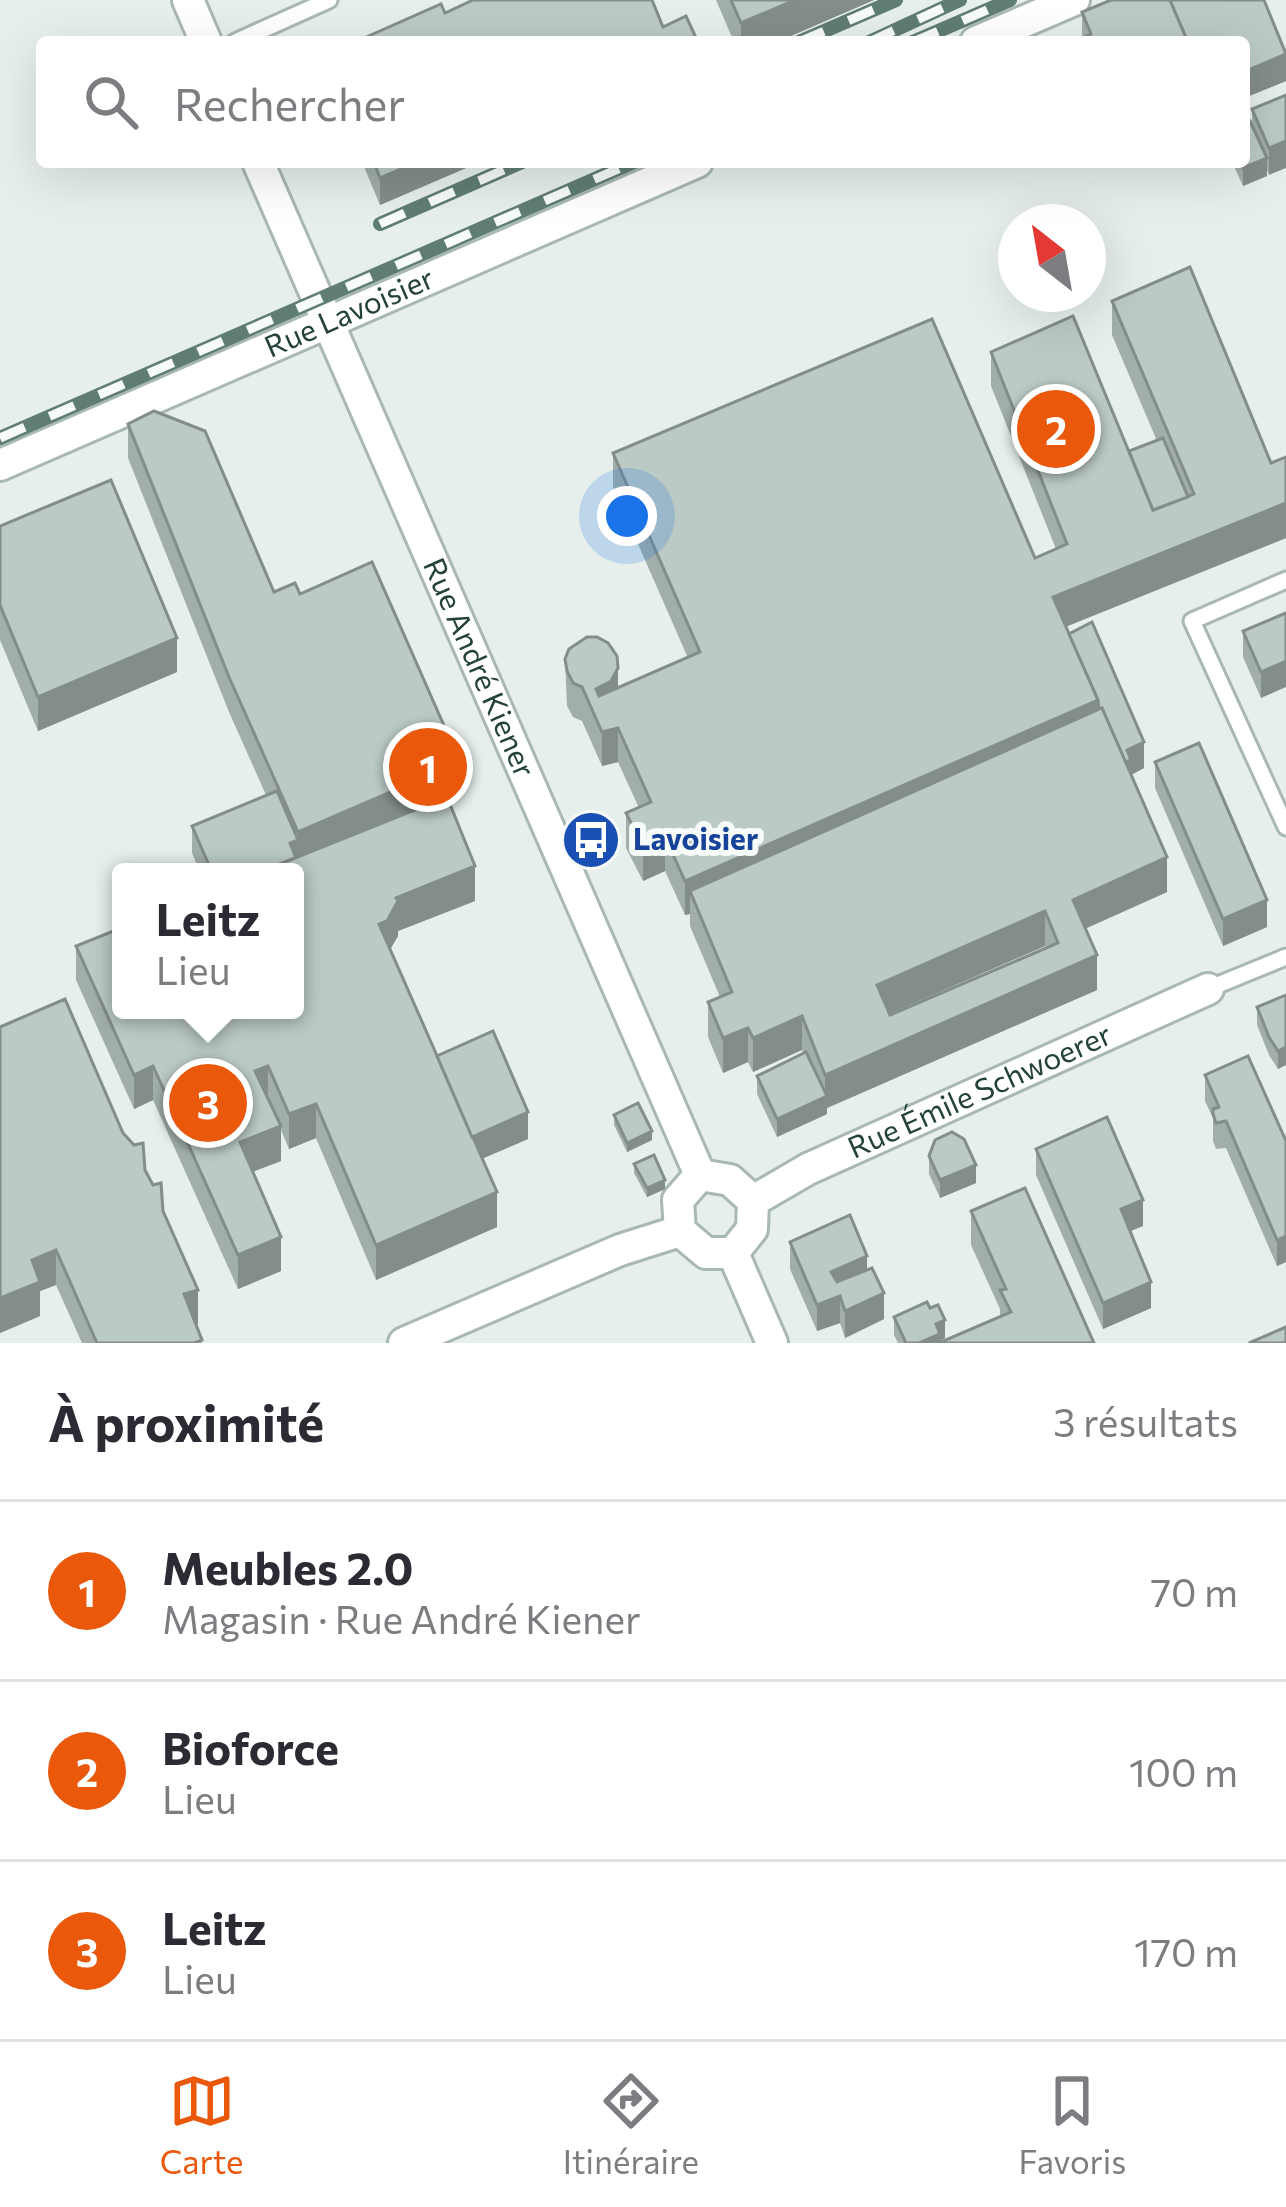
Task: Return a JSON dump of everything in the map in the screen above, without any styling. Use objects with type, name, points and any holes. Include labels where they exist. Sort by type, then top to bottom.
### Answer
[{"type":"street","points":[[188,0],[203,36]]},
{"type":"street","points":[[990,36],[1074,0]]},
{"type":"street","name":"Rue André Kiener","points":[[261,168],[700,1175]]},
{"type":"street","name":"Rue Lavoisier","points":[[0,465],[683,168]]},
{"type":"street","name":"Rue Émile Schwoerer","points":[[753,1201],[808,1169],[1208,989]]},
{"type":"street","points":[[700,1175],[730,1180],[753,1201],[752,1229],[733,1253],[706,1252],[680,1232],[678,1200],[700,1175]]},
{"type":"street","points":[[404,1343],[620,1250],[680,1232]]},
{"type":"street","points":[[733,1253],[772,1343]]},
{"type":"lane","points":[[248,36],[329,0]]},
{"type":"lane","points":[[1286,580],[1192,621],[1286,827]]},
{"type":"lane","points":[[1208,989],[1286,957]]},
{"type":"building","points":[[473,0],[652,0],[663,27],[686,16],[695,36],[369,36],[441,4],[445,13]]},
{"type":"building","points":[[731,0],[795,0],[741,23]]},
{"type":"building","points":[[1111,0],[1170,0],[1185,36],[1087,36],[1091,34],[1082,12]]},
{"type":"building","points":[[1170,0],[1264,0],[1286,54],[1250,69],[1250,36],[1185,36]]},
{"type":"building","points":[[1286,95],[1286,141],[1269,148],[1252,109]]},
{"type":"building","points":[[1250,121],[1267,158],[1250,165]]},
{"type":"building","points":[[376,168],[404,168],[380,178]]},
{"type":"building","points":[[1190,267],[1271,463],[1286,457],[1286,503],[1053,597],[1098,700],[685,881],[665,837],[643,846],[626,813],[651,802],[618,728],[602,732],[582,687],[573,683],[565,659],[569,649],[587,637],[608,643],[618,668],[611,681],[596,689],[599,696],[700,652],[613,453],[932,319],[1035,558],[1067,544],[991,352],[1073,316],[1153,510],[1194,494],[1112,301]]},
{"type":"building","points":[[154,411],[205,431],[274,592],[295,583],[300,594],[372,562],[460,762],[298,832],[229,677],[128,424]]},
{"type":"building","points":[[1163,438],[1188,497],[1153,510],[1129,451]]},
{"type":"building","points":[[111,480],[177,638],[38,697],[0,605],[0,526]]},
{"type":"building","points":[[1286,613],[1286,661],[1261,672],[1243,631]]},
{"type":"building","points":[[1092,622],[1144,742],[1127,750],[1131,760],[1125,762],[1069,634]]},
{"type":"building","points":[[1102,708],[1167,857],[1073,900],[1097,955],[825,1075],[802,1016],[753,1038],[748,1028],[723,1038],[708,1002],[732,992],[690,891]],"holes":[[[1045,911],[1058,943],[890,1015],[877,985]]]},
{"type":"building","points":[[1199,743],[1267,900],[1223,919],[1155,762]]},
{"type":"building","points":[[277,791],[298,840],[290,843],[296,858],[283,863],[208,863],[192,826]]},
{"type":"building","points":[[447,797],[475,866],[396,898],[387,921],[379,924],[497,1192],[376,1245],[316,1104],[289,1114],[268,1066],[255,1071],[281,1126],[240,1142],[281,1237],[238,1255],[153,1066],[134,1075],[76,946],[112,932],[112,1019],[304,1019],[304,863],[282,863]]},
{"type":"building","points":[[1286,995],[1286,1047],[1278,1051],[1257,1007]]},
{"type":"building","points":[[65,999],[123,1133],[134,1145],[143,1143],[145,1170],[153,1185],[161,1183],[163,1211],[198,1290],[184,1294],[202,1340],[97,1343],[56,1250],[32,1260],[40,1282],[0,1298],[0,1027]]},
{"type":"building","points":[[493,1031],[528,1112],[472,1137],[437,1056]]},
{"type":"building","points":[[806,1052],[827,1096],[777,1119],[757,1076]]},
{"type":"building","points":[[1248,1056],[1286,1141],[1286,1236],[1277,1240],[1226,1121],[1216,1123],[1213,1109],[1219,1107],[1205,1075]]},
{"type":"building","points":[[638,1103],[652,1131],[627,1143],[614,1115]]},
{"type":"building","points":[[1107,1117],[1143,1200],[1121,1209],[1151,1282],[1103,1303],[1036,1149]]},
{"type":"building","points":[[952,1132],[964,1139],[976,1165],[940,1180],[929,1156],[935,1140]]},
{"type":"building","points":[[654,1155],[665,1180],[647,1188],[634,1164]]},
{"type":"building","points":[[1025,1188],[1094,1343],[939,1343],[1011,1312],[1000,1290],[1006,1289],[971,1211]]},
{"type":"building","points":[[850,1215],[867,1256],[831,1272],[837,1282],[872,1268],[884,1293],[845,1311],[840,1296],[817,1305],[790,1242]]},
{"type":"building","points":[[927,1302],[930,1308],[938,1305],[945,1320],[936,1324],[940,1334],[906,1343],[894,1317]]},
{"type":"building","points":[[1286,1327],[1286,1343],[1249,1343]]},
{"type":"railway","points":[[813,36],[896,0]]},
{"type":"railway","points":[[882,36],[960,0]]},
{"type":"railway","points":[[927,36],[1010,0]]},
{"type":"railway","points":[[380,224],[508,168]]},
{"type":"railway","points":[[0,438],[620,168]]},
{"type":"place","name":"Bioforce","points":[[1056,429]]},
{"type":"place","name":"Meubles 2.0","points":[[428,767]]},
{"type":"place","name":"Lavoisier","points":[[591,840]]},
{"type":"place","name":"Leitz","points":[[208,1103]]}]
